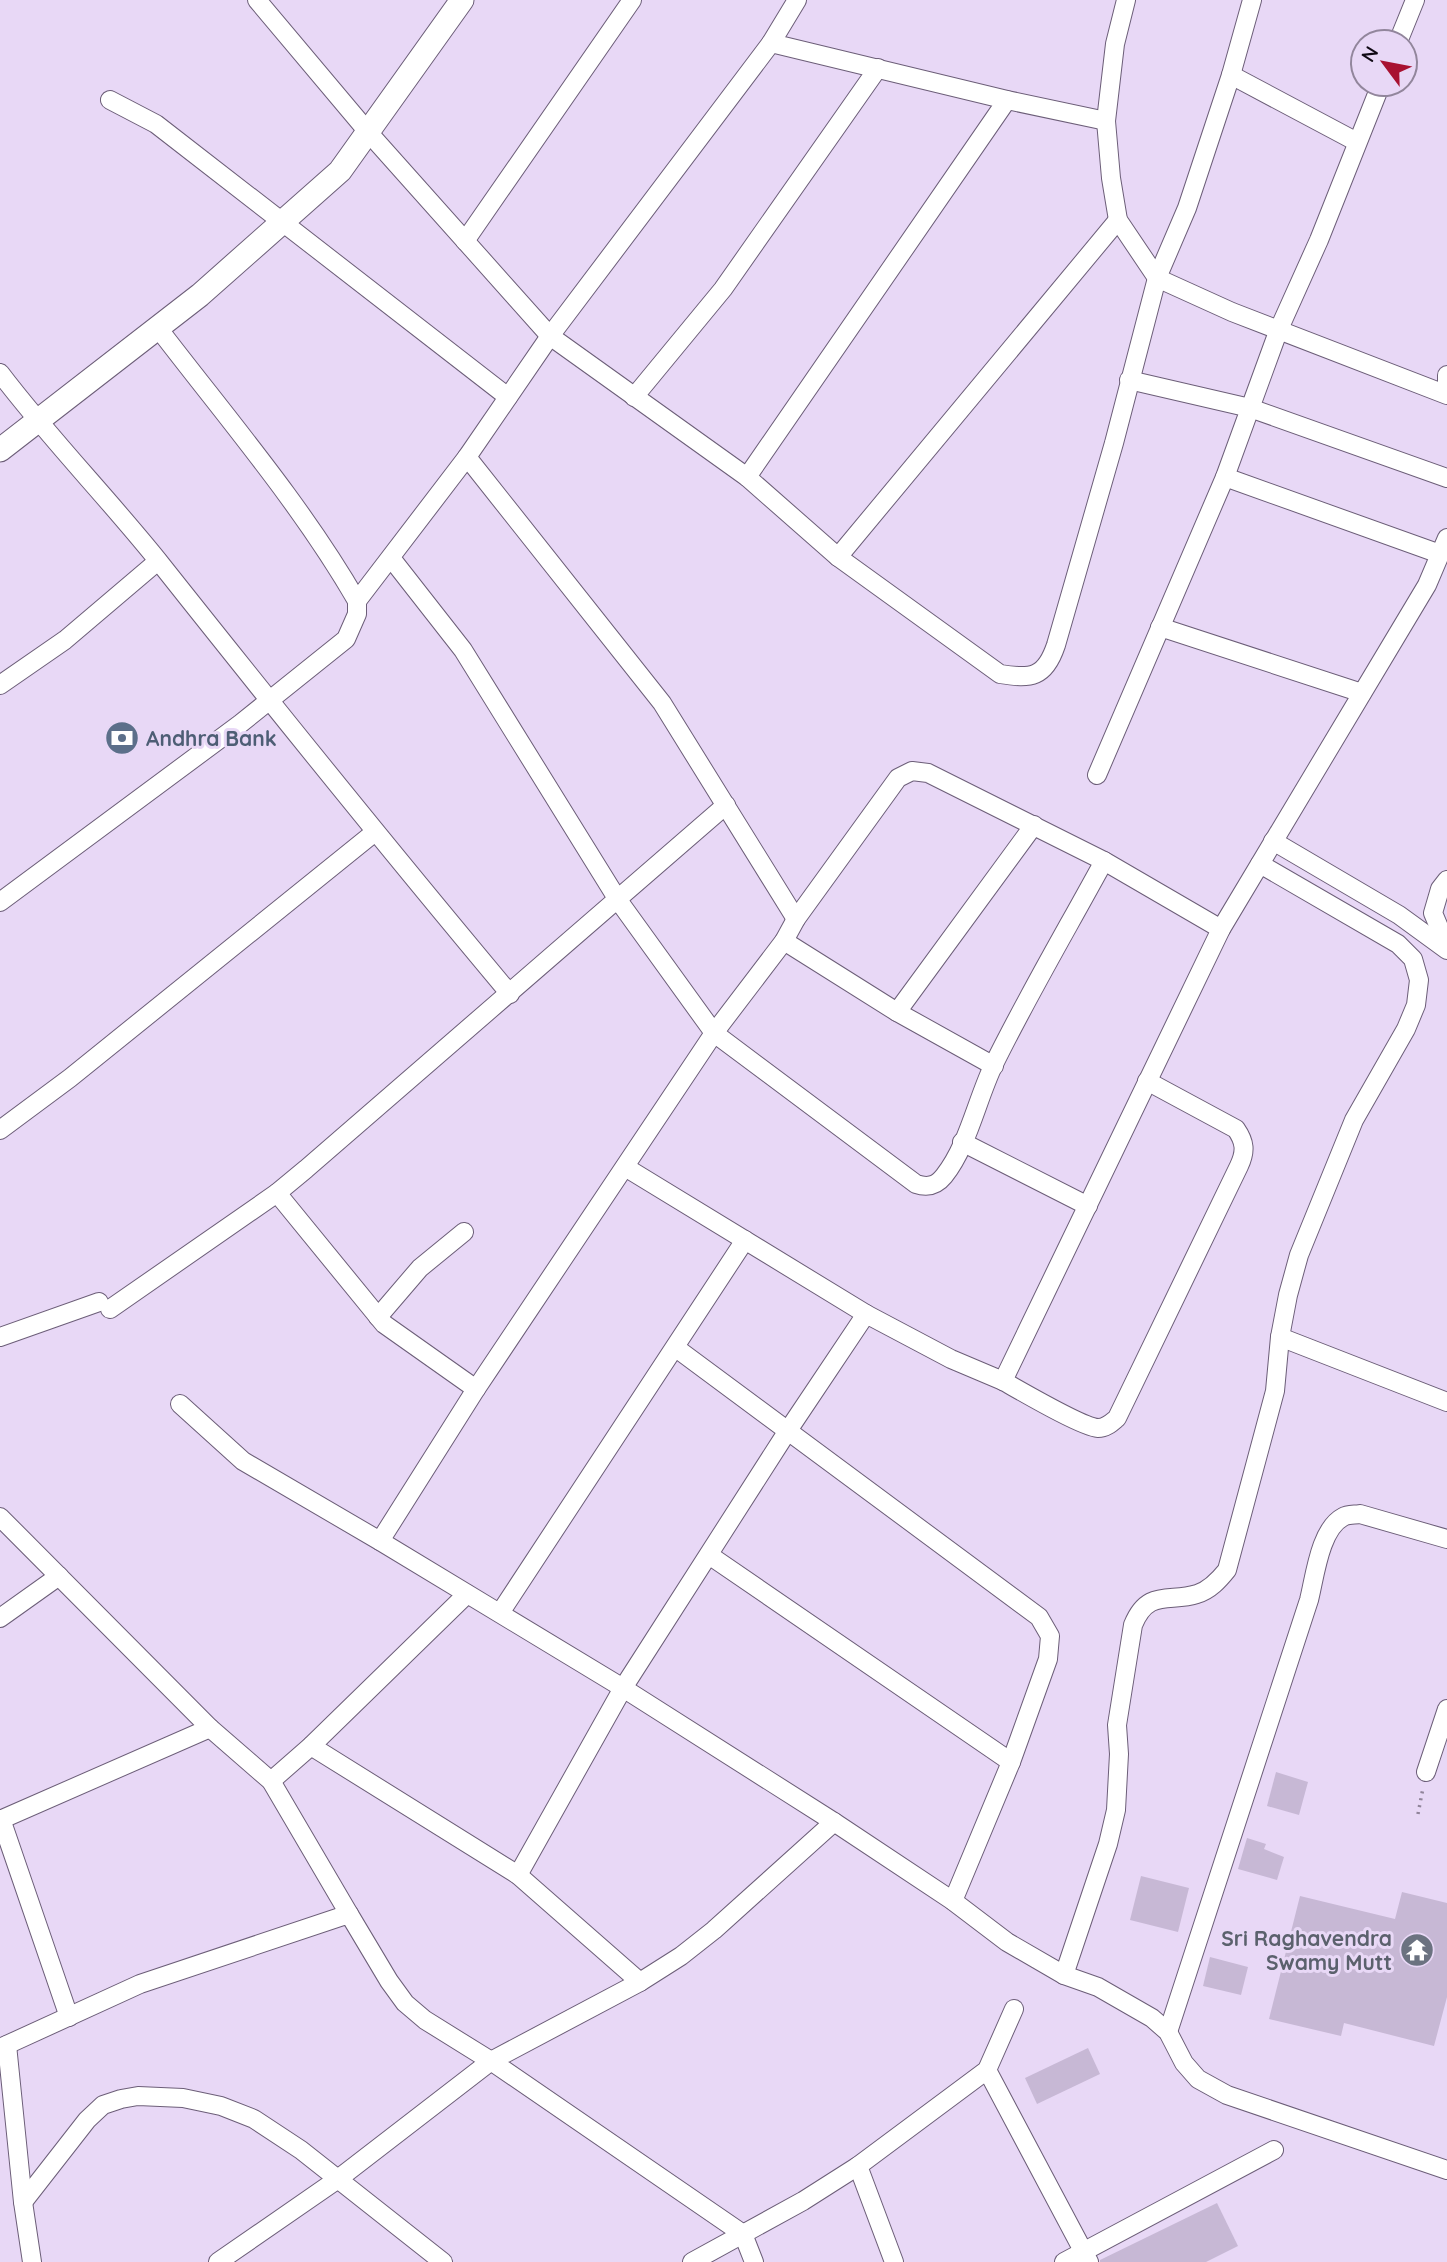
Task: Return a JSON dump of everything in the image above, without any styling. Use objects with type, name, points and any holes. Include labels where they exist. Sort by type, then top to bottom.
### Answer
[{"type":"street","points":[[257,0],[368,132],[465,241],[547,341],[634,397],[747,477],[838,558],[1000,674],[1027,678],[1035,676],[1047,664],[1056,645],[1114,443],[1157,278],[1188,208],[1252,0]]},
{"type":"street","points":[[0,450],[200,295],[340,171],[462,0]]},
{"type":"street","points":[[465,241],[632,0]]},
{"type":"street","points":[[357,601],[467,457],[547,341],[771,43],[797,0]]},
{"type":"street","points":[[1124,0],[1115,44],[1106,121],[1118,220],[1157,278],[1232,312],[1447,395]]},
{"type":"street","points":[[1404,28],[1415,0]]},
{"type":"street","points":[[771,43],[1106,121]]},
{"type":"street","points":[[634,397],[723,289],[878,68]]},
{"type":"street","points":[[1231,75],[1357,142]]},
{"type":"street","points":[[1097,775],[1225,477],[1279,329],[1319,240],[1375,98]]},
{"type":"street","points":[[110,100],[156,124],[282,222],[512,392]]},
{"type":"street","points":[[747,477],[1007,100]]},
{"type":"street","points":[[838,558],[1118,220]]},
{"type":"street","points":[[0,901],[269,701],[346,639],[357,614],[357,601],[336,565],[158,327]]},
{"type":"street","points":[[0,373],[37,422],[158,561],[375,832],[510,994]]},
{"type":"street","points":[[1447,375],[1447,382]]},
{"type":"street","points":[[1129,380],[1250,408],[1447,478]]},
{"type":"street","points":[[467,457],[662,703],[796,919]]},
{"type":"street","points":[[1003,1381],[1221,929],[1427,585],[1444,546],[1225,477]]},
{"type":"street","points":[[391,558],[463,650],[618,900],[714,1033],[916,1184],[925,1187],[937,1184],[946,1174],[993,1066],[1104,861]]},
{"type":"street","points":[[0,685],[65,640],[158,561]]},
{"type":"street","points":[[1160,627],[1362,693]]},
{"type":"street","points":[[380,1541],[476,1389],[714,1033],[784,941],[796,919],[898,778],[912,771],[928,773],[1104,861],[1221,929]]},
{"type":"street","points":[[0,1337],[104,1305],[277,1193],[726,805]]},
{"type":"street","points":[[897,1012],[1034,825]]},
{"type":"street","points":[[0,1130],[70,1078],[375,832]]},
{"type":"street","points":[[1273,841],[1399,915],[1447,948]]},
{"type":"street","points":[[1064,1975],[1108,1844],[1116,1810],[1119,1754],[1117,1725],[1133,1625],[1138,1615],[1151,1602],[1167,1597],[1197,1594],[1216,1584],[1227,1570],[1275,1391],[1280,1337],[1299,1255],[1354,1120],[1406,1029],[1416,1005],[1419,980],[1413,959],[1398,944],[1260,864]]},
{"type":"street","points":[[1447,880],[1440,889],[1433,914],[1447,948]]},
{"type":"street","points":[[784,941],[897,1012],[993,1066]]},
{"type":"street","points":[[625,1167],[866,1314],[951,1359],[1003,1381],[1080,1421],[1097,1428],[1108,1427],[1117,1418],[1245,1153],[1243,1139],[1236,1129],[1147,1081]]},
{"type":"street","points":[[962,1142],[1088,1206]]},
{"type":"street","points":[[277,1193],[378,1317],[401,1337],[476,1389]]},
{"type":"street","points":[[378,1317],[421,1268],[464,1232]]},
{"type":"street","points":[[500,1614],[745,1240]]},
{"type":"street","points":[[518,1875],[623,1688],[866,1314]]},
{"type":"street","points":[[1280,1337],[1447,1402]]},
{"type":"street","points":[[676,1348],[1039,1617],[1049,1636],[1048,1659],[1011,1762],[953,1901]]},
{"type":"street","points":[[180,1404],[243,1461],[623,1688],[834,1822],[953,1901],[1007,1941],[1064,1975],[1098,1987],[1152,2018],[1168,2032],[1184,2063],[1198,2079],[1227,2095],[1447,2170]]},
{"type":"street","points":[[1168,2032],[1309,1600],[1324,1541],[1333,1525],[1345,1516],[1360,1514],[1447,1539]]},
{"type":"street","points":[[0,1517],[210,1728],[271,1780],[389,1981],[405,2003],[425,2020],[491,2061],[743,2234],[754,2262]]},
{"type":"street","points":[[709,1555],[1011,1762]]},
{"type":"street","points":[[0,1618],[59,1576]]},
{"type":"street","points":[[271,1780],[311,1745],[467,1594]]},
{"type":"street","points":[[1426,1772],[1447,1709]]},
{"type":"street","points":[[69,2017],[1,1819],[210,1728]]},
{"type":"street","points":[[311,1745],[518,1875],[640,1982]]},
{"type":"street","points":[[218,2262],[338,2179],[491,2061],[640,1982],[681,1956],[714,1930],[834,1822]]},
{"type":"street","points":[[32,2262],[3,2047],[140,1984],[349,1914]]},
{"type":"street","points":[[692,2262],[803,2201],[858,2166],[987,2070],[1014,2009]]},
{"type":"street","points":[[987,2070],[1087,2256]]},
{"type":"street","points":[[23,2203],[87,2120],[103,2105],[138,2096],[196,2101],[222,2106],[254,2119],[301,2150],[443,2262]]},
{"type":"street","points":[[1064,2262],[1087,2256],[1274,2150]]},
{"type":"street","points":[[858,2166],[894,2262]]},
{"type":"building","points":[[1276,1772],[1308,1782],[1299,1815],[1267,1806]]},
{"type":"building","points":[[1247,1838],[1266,1844],[1264,1849],[1284,1857],[1277,1880],[1238,1869]]},
{"type":"building","points":[[1141,1876],[1189,1888],[1178,1932],[1130,1920]]},
{"type":"building","points":[[1402,1892],[1447,1903],[1447,1997],[1434,2046],[1344,2023],[1341,2036],[1269,2019],[1300,1896],[1395,1919]]},
{"type":"building","points":[[1210,1957],[1248,1967],[1241,1995],[1203,1986]]},
{"type":"building","points":[[1088,2048],[1100,2074],[1037,2104],[1025,2078]]},
{"type":"building","points":[[1217,2203],[1238,2246],[1206,2262],[1100,2262],[1100,2260]]},
{"type":"place","name":"Andhra Bank","points":[[122,738]]},
{"type":"place","name":"Sri Raghavendra Swamy Mutt","points":[[1417,1950]]}]
